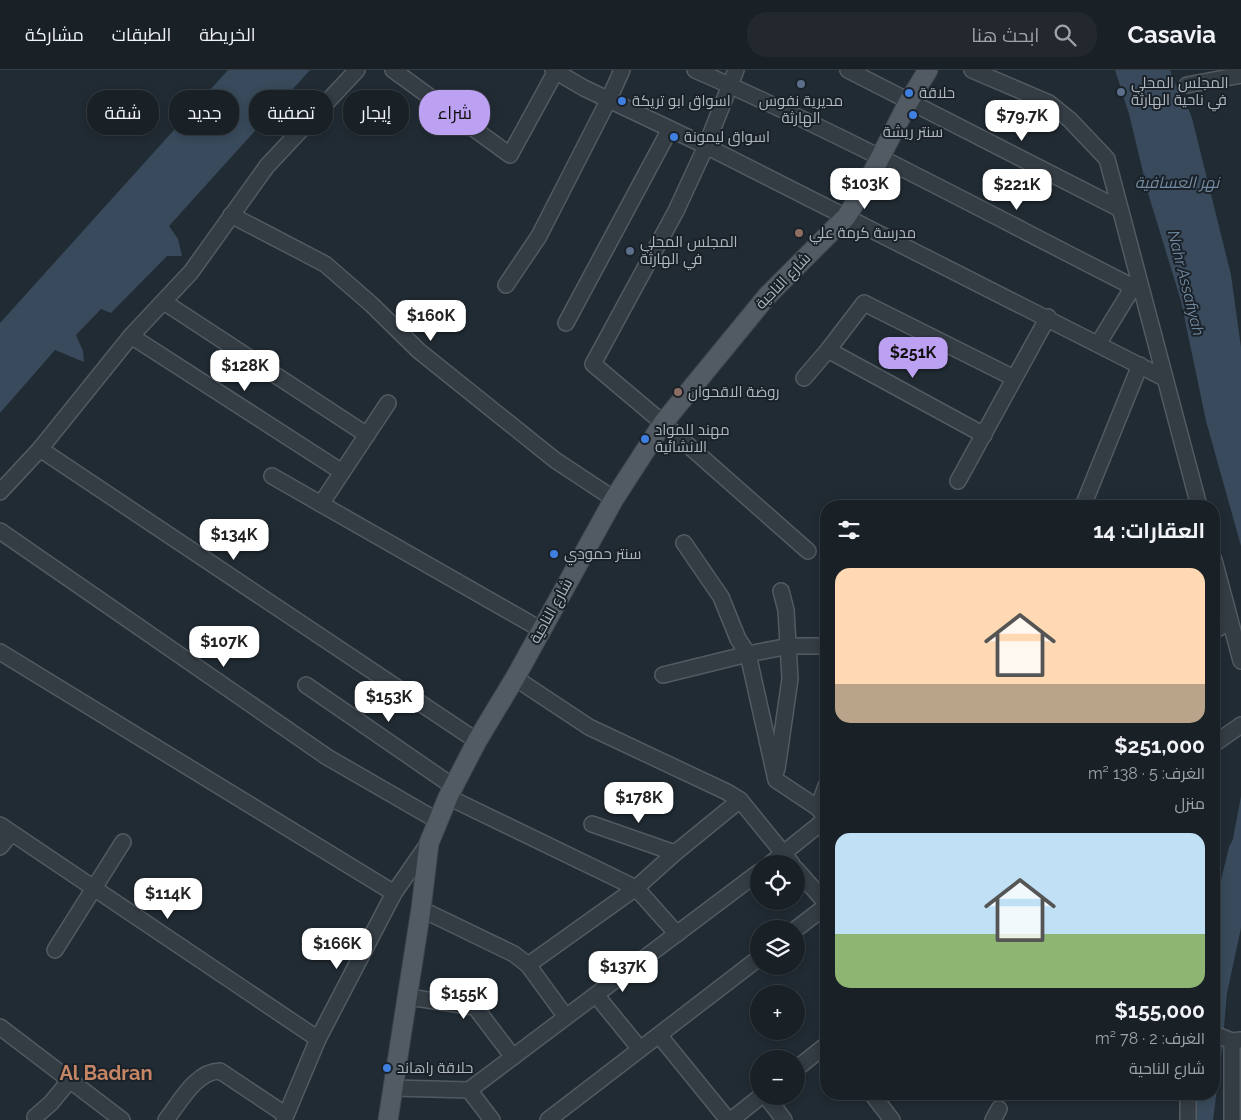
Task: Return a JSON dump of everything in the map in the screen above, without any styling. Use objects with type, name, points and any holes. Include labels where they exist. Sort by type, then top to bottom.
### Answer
[{"type":"main road","name":"شارع الناحية","points":[[388,1120],[408,997],[429,843],[451,792],[477,741],[515,678],[540,629],[614,499],[663,423],[768,295],[846,217],[928,70]]},
{"type":"street","points":[[0,492],[40,449],[131,336],[192,272],[267,166],[357,70]]},
{"type":"street","points":[[393,70],[510,155],[554,71],[1048,317],[1164,378]]},
{"type":"street","points":[[506,285],[539,236],[622,70]]},
{"type":"street","points":[[695,70],[880,158],[1137,289]]},
{"type":"street","points":[[736,70],[706,146],[676,211],[593,364],[808,551]]},
{"type":"street","points":[[848,70],[1120,209]]},
{"type":"street","points":[[972,70],[1049,102],[1070,120],[1107,159],[1137,289],[1197,500]]},
{"type":"street","points":[[1187,85],[1241,75]]},
{"type":"street","points":[[566,323],[670,129]]},
{"type":"street","points":[[231,215],[324,264],[371,304],[426,357],[556,460],[614,499]]},
{"type":"street","points":[[1098,344],[1137,289]]},
{"type":"street","points":[[164,302],[367,435]]},
{"type":"street","points":[[804,378],[864,303],[1014,378]]},
{"type":"street","points":[[958,481],[1048,317]]},
{"type":"street","points":[[131,336],[342,472]]},
{"type":"street","points":[[828,350],[984,434]]},
{"type":"street","points":[[1085,500],[1140,365]]},
{"type":"street","points":[[321,504],[388,403]]},
{"type":"street","points":[[40,449],[477,741]]},
{"type":"street","points":[[272,476],[540,629]]},
{"type":"street","points":[[0,531],[327,757],[438,821]]},
{"type":"street","points":[[684,543],[721,597],[738,639],[748,654],[776,780],[820,814]]},
{"type":"street","points":[[1220,583],[1241,660]]},
{"type":"street","points":[[776,780],[790,679],[786,610],[781,591]]},
{"type":"street","points":[[1220,627],[1230,621]]},
{"type":"street","points":[[663,675],[789,646],[820,646]]},
{"type":"street","points":[[0,652],[394,893]]},
{"type":"street","points":[[515,678],[589,728],[727,792],[740,800],[785,855]]},
{"type":"street","points":[[306,684],[451,792],[636,888],[677,934]]},
{"type":"street","points":[[1220,740],[1241,725]]},
{"type":"street","points":[[528,965],[636,888],[675,853],[740,800]]},
{"type":"street","points":[[791,855],[820,820]]},
{"type":"street","points":[[592,824],[675,853]]},
{"type":"street","points":[[0,847],[5,830],[318,1039]]},
{"type":"street","points":[[55,950],[92,888],[124,842]]},
{"type":"street","points":[[166,1120],[200,1077],[211,1071],[220,1070],[285,1117],[318,1039],[394,893],[429,843]]},
{"type":"street","points":[[394,1088],[468,1090],[750,879]]},
{"type":"street","points":[[805,880],[820,897]]},
{"type":"street","points":[[421,909],[514,954],[528,965],[566,1017]]},
{"type":"street","points":[[805,922],[820,909]]},
{"type":"street","points":[[548,1120],[750,965]]},
{"type":"street","points":[[596,995],[640,1049]]},
{"type":"street","points":[[408,997],[475,1007],[513,1056]]},
{"type":"street","points":[[0,1027],[122,1120]]},
{"type":"street","points":[[658,1035],[729,1120],[750,1104]]},
{"type":"street","points":[[1220,1036],[1236,1040],[1235,1112]]},
{"type":"street","points":[[805,1062],[820,1050]]},
{"type":"street","points":[[35,1117],[51,1103],[70,1080]]},
{"type":"street","points":[[468,1090],[492,1120]]},
{"type":"street","points":[[877,1100],[892,1120]]},
{"type":"street","points":[[1188,1100],[1188,1120]]},
{"type":"street","points":[[773,1105],[784,1120]]},
{"type":"water","points":[[228,70],[310,70],[292,90],[249,90],[249,135],[251,135],[169,226],[178,239],[182,256],[167,256],[111,313],[101,309],[76,335],[83,351],[84,362],[55,350],[0,413],[0,323],[169,135],[239,135],[239,90],[210,90]]},
{"type":"water","name":"نهر العسافية","points":[[1115,70],[1170,70],[1192,118],[1231,275],[1241,347],[1241,546],[1206,421],[1181,301],[1148,193],[1129,114]]},
{"type":"water","points":[[1241,796],[1241,928],[1227,993],[1220,1066],[1220,892],[1229,847],[1233,839]]},
{"type":"water","points":[[1197,1100],[1216,1100],[1213,1120],[1195,1120]]},
{"type":"place","name":"مديرية نفوس الهارثة","points":[[801,84]]},
{"type":"place","name":"المجلس المحلي في ناحية الهارثة","points":[[1121,92]]},
{"type":"place","name":"حلاقة","points":[[909,93]]},
{"type":"place","name":"اسواق ابو تريكة","points":[[622,101]]},
{"type":"place","name":"سنتر ريشة","points":[[913,115]]},
{"type":"place","name":"اسواق ليمونة","points":[[674,137]]},
{"type":"place","name":"مدرسة كرمة علي","points":[[799,233]]},
{"type":"place","name":"المجلس المحلي في الهارثة","points":[[630,251]]},
{"type":"place","name":"روضة الاقحوان","points":[[678,392]]},
{"type":"place","name":"مهند للمواد الانشائية","points":[[645,439]]},
{"type":"place","name":"سنتر حمودي","points":[[554,554]]},
{"type":"place","name":"حلاقة راهاند","points":[[387,1068]]},
{"type":"district","name":"Al Badran","points":[[106,1073]]},
{"type":"water label","name":"Nahr Assafiyah","points":[[1186,283]]}]
